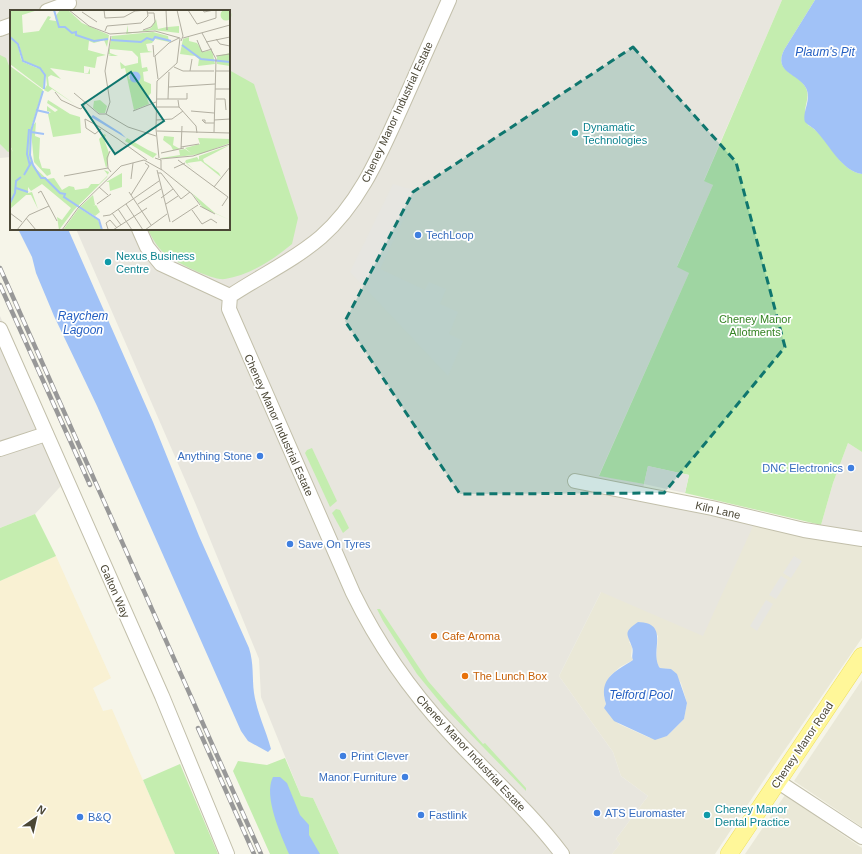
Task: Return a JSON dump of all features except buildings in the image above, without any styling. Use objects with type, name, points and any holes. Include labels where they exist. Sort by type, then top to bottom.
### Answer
[{"type":"main road","name":"Cheney Manor Road","points":[[729,854],[862,656]]},
{"type":"street","name":"Cheney Manor Industrial Estate","points":[[449,0],[383,147],[354,198],[328,230],[309,247],[286,264],[230,296],[231,315],[353,593],[376,635],[409,686],[429,710],[459,744],[538,825],[562,854]]},
{"type":"street","points":[[51,10],[70,5]]},
{"type":"street","points":[[0,29],[10,24]]},
{"type":"street","points":[[139,230],[147,248],[161,264],[230,296]]},
{"type":"street","name":"Galton Way","points":[[0,328],[162,696],[227,854]]},
{"type":"street","points":[[0,449],[46,434]]},
{"type":"street","name":"Kiln Lane","points":[[575,481],[704,506],[819,533],[862,538]]},
{"type":"street","points":[[777,781],[862,837]]},
{"type":"highlighted area","points":[[633,47],[736,162],[785,347],[664,493],[460,494],[345,321],[413,192]]},
{"type":"shaded area","points":[[0,0],[782,0],[704,180],[713,185],[677,266],[689,273],[599,475],[644,484],[640,499],[754,524],[703,636],[601,592],[559,676],[613,752],[621,776],[648,796],[616,839],[620,844],[612,854],[339,854],[313,798],[301,796],[261,697],[259,659],[196,505],[76,230],[230,230],[230,10],[10,10],[10,157],[0,158]]},
{"type":"shaded area","points":[[393,184],[417,191],[380,269],[425,290],[429,282],[446,289],[440,304],[458,312],[449,334],[463,341],[448,376],[350,272]]},
{"type":"shaded area","points":[[0,316],[71,475],[35,514],[0,528]]},
{"type":"shaded area","points":[[848,443],[862,452],[862,533],[821,525],[833,483]]},
{"type":"shaded area","points":[[648,466],[689,475],[685,493],[644,484]]},
{"type":"shaded area","points":[[754,524],[862,544],[862,638],[715,854],[612,854],[620,844],[616,839],[648,796],[621,776],[613,752],[559,676],[601,592]],"holes":[[[652,627],[658,636],[656,662],[660,668],[671,669],[681,683],[687,703],[684,719],[667,736],[650,738],[619,724],[604,708],[606,704],[604,697],[605,688],[610,676],[620,667],[633,660],[631,656],[632,647],[629,642]]]},
{"type":"shaded area","points":[[56,556],[111,678],[93,688],[103,711],[112,709],[175,854],[0,854],[0,581]]},
{"type":"shaded area","points":[[794,556],[802,561],[791,578],[783,573]]},
{"type":"shaded area","points":[[781,576],[788,580],[776,599],[769,595]]},
{"type":"shaded area","points":[[766,600],[773,604],[757,631],[750,626]]},
{"type":"shaded area","points":[[862,680],[862,827],[794,781]]},
{"type":"shaded area","points":[[785,795],[862,848],[862,854],[745,854]]},
{"type":"green space","name":"Cheney Manor Allotments","points":[[782,0],[815,0],[784,50],[781,58],[782,63],[784,68],[798,79],[806,88],[807,97],[805,113],[808,125],[822,137],[839,160],[853,171],[862,174],[862,452],[848,443],[833,483],[821,525],[685,493],[689,475],[648,466],[644,484],[599,476],[689,273],[677,267],[713,185],[704,181]]},
{"type":"green space","points":[[0,55],[6,58],[10,68],[10,151],[8,152],[0,144]]},
{"type":"green space","points":[[230,71],[254,84],[298,218],[292,244],[261,266],[234,277],[220,279],[196,271],[179,263],[162,251],[148,230],[230,230]]},
{"type":"green space","points":[[312,448],[337,501],[330,507],[305,453],[307,450]]},
{"type":"green space","points":[[336,509],[340,510],[349,528],[343,533],[332,513]]},
{"type":"green space","points":[[35,514],[56,556],[0,581],[0,528]]},
{"type":"green space","points":[[377,609],[380,609],[428,681],[483,744],[485,743],[526,788],[526,791],[444,707],[417,674]]},
{"type":"green space","points":[[285,758],[301,796],[313,798],[339,854],[270,854],[233,771],[238,761],[267,765]]},
{"type":"green space","points":[[180,764],[218,854],[175,854],[143,780]]},
{"type":"water","name":"Plaum's Pit","points":[[815,0],[862,0],[862,174],[855,172],[842,163],[816,131],[805,122],[804,118],[808,101],[808,92],[802,83],[788,72],[782,64],[781,58],[784,50]]},
{"type":"water","name":"Raychem Lagoon","points":[[18,230],[68,230],[153,422],[199,536],[249,648],[252,660],[255,700],[271,749],[268,752],[248,741],[241,731],[97,406],[54,316],[36,273],[32,257]]},
{"type":"water","name":"Telford Pool","points":[[638,622],[654,627],[657,633],[657,661],[660,668],[671,669],[677,674],[687,703],[684,719],[667,736],[655,740],[614,721],[604,708],[606,704],[604,688],[606,682],[614,672],[633,660],[633,649],[628,636],[628,631]]},
{"type":"water","points":[[273,777],[280,777],[287,783],[300,815],[309,825],[309,835],[320,854],[289,854],[274,816],[270,794],[270,785]]},
{"type":"railway","points":[[0,268],[261,854]]},
{"type":"railway","points":[[0,285],[90,485]]},
{"type":"railway","points":[[198,728],[254,854]]},
{"type":"place","name":"Dynamatic Technologies","points":[[575,133]]},
{"type":"place","name":"TechLoop","points":[[418,235]]},
{"type":"place","name":"Nexus Business Centre","points":[[108,262]]},
{"type":"place","name":"Anything Stone","points":[[260,456]]},
{"type":"place","name":"DNC Electronics","points":[[851,468]]},
{"type":"place","name":"Save On Tyres","points":[[290,544]]},
{"type":"place","name":"Cafe Aroma","points":[[434,636]]},
{"type":"place","name":"The Lunch Box","points":[[465,676]]},
{"type":"place","name":"Print Clever","points":[[343,756]]},
{"type":"place","name":"Manor Furniture","points":[[405,777]]},
{"type":"place","name":"ATS Euromaster","points":[[597,813]]},
{"type":"place","name":"Fastlink","points":[[421,815]]},
{"type":"place","name":"Cheney Manor Dental Practice","points":[[707,815]]},
{"type":"place","name":"B&Q","points":[[80,817]]}]
